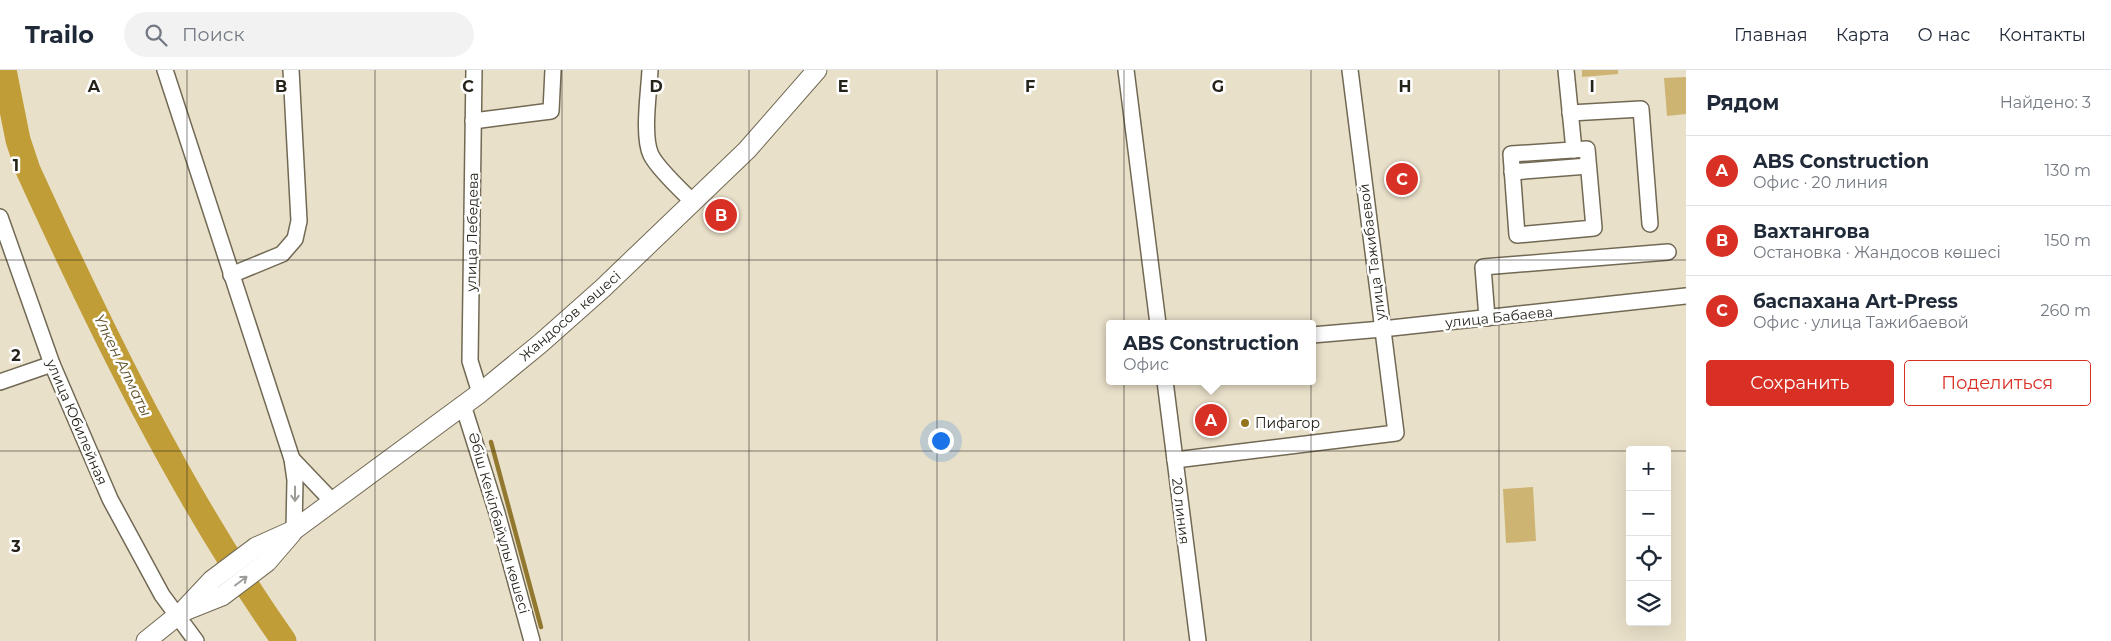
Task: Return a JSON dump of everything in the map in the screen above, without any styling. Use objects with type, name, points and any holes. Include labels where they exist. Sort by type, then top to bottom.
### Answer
[{"type":"main road","name":"Жандосов көшесі","points":[[146,641],[180,614],[212,580],[256,546],[294,530],[480,393],[603,288],[747,150],[817,70]]},
{"type":"main road","name":"Жандосов көшесі","points":[[180,614],[222,596],[268,562],[294,530]]},
{"type":"street","points":[[165,70],[292,459],[295,480],[294,530]]},
{"type":"street","points":[[231,275],[282,254],[295,239],[300,221],[292,70]]},
{"type":"street","name":"улица Лебедева","points":[[474,70],[470,361],[480,393]]},
{"type":"street","points":[[473,121],[551,111],[553,70]]},
{"type":"street","points":[[650,70],[647,126],[651,154],[672,181],[692,201]]},
{"type":"street","points":[[1126,70],[1157,320]]},
{"type":"street","name":"улица Тажибаевой","points":[[1175,460],[1396,433],[1350,70]]},
{"type":"street","points":[[1566,70],[1574,150]]},
{"type":"street","points":[[1570,114],[1641,109],[1650,224]]},
{"type":"street","points":[[1587,149],[1594,228],[1517,235],[1511,154],[1574,150],[1587,149]]},
{"type":"street","points":[[1512,172],[1588,166]]},
{"type":"street","name":"улица Юбилейная","points":[[0,217],[52,364],[110,499],[162,595],[180,614],[196,641]]},
{"type":"street","points":[[1487,318],[1484,267],[1668,252]]},
{"type":"street","name":"улица Бабаева","points":[[1316,335],[1686,296]]},
{"type":"street","points":[[0,382],[52,364]]},
{"type":"street","name":"20 линия","points":[[1166,385],[1198,641]]},
{"type":"street","name":"Әбіш Кекілбайұлы көшесі","points":[[464,405],[497,513],[532,641]]},
{"type":"street","points":[[292,459],[332,502]]},
{"type":"shaded area","points":[[1582,70],[1618,70],[1618,74],[1582,77]]},
{"type":"shaded area","points":[[1686,77],[1686,114],[1667,116],[1664,78]]},
{"type":"shaded area","points":[[1533,487],[1536,541],[1506,543],[1503,489]]},
{"type":"shaded area","points":[[258,590],[294,641],[274,641],[245,599]]},
{"type":"waterway","name":"Үлкен Алматы","points":[[4,70],[18,140],[28,170],[114,352],[177,471],[211,529],[284,641]]},
{"type":"waterway","points":[[491,442],[541,627]]},
{"type":"place","name":"баспахана Art-Press","points":[[1402,179]]},
{"type":"place","name":"Вахтангова","points":[[721,215]]},
{"type":"place","name":"ABS Construction","points":[[1211,420]]},
{"type":"place","name":"Пифагор","points":[[1245,423]]}]
